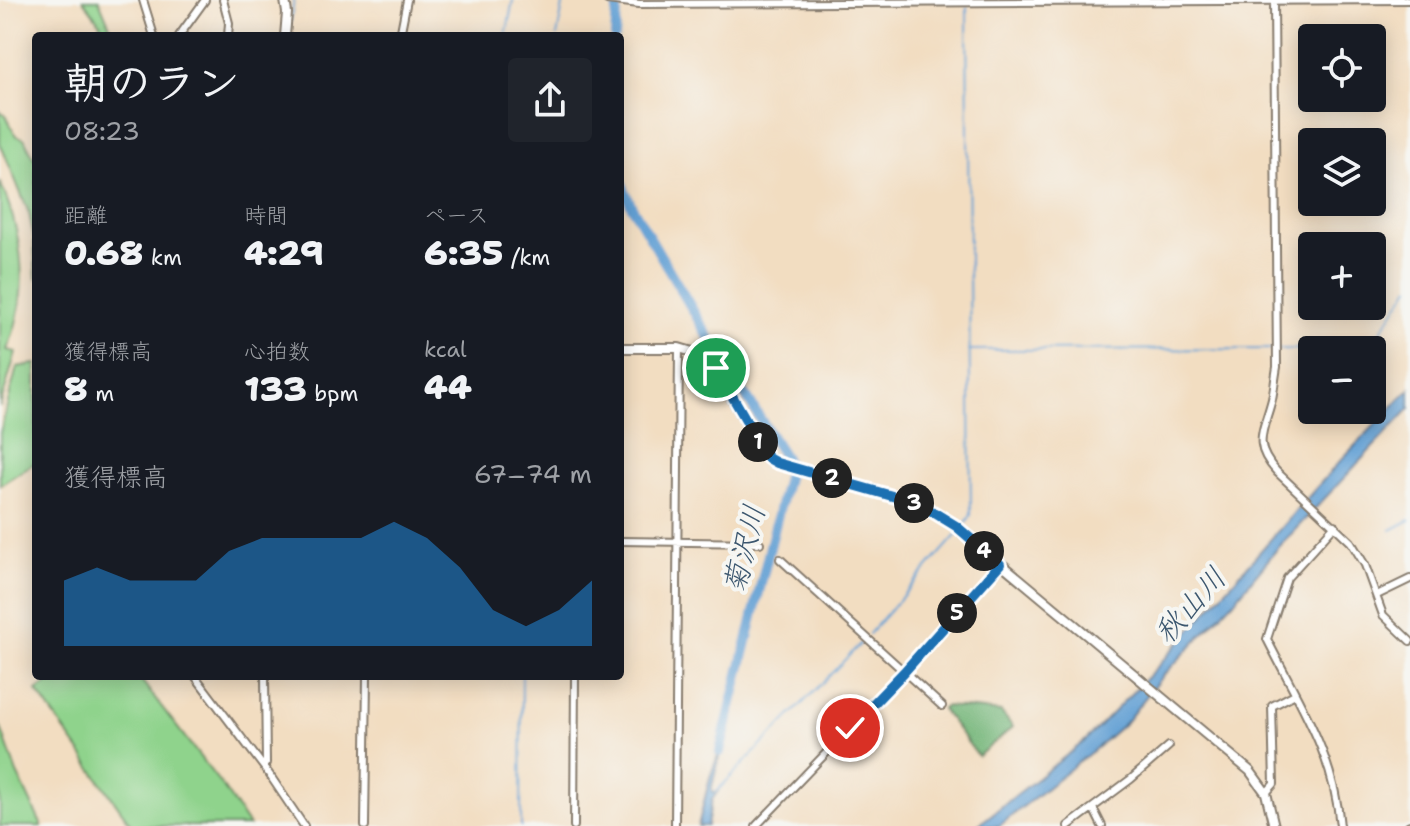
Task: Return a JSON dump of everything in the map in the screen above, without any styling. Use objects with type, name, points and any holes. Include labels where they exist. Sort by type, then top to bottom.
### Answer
[{"type":"street","points":[[143,0],[153,32]]},
{"type":"street","points":[[182,32],[205,0]]},
{"type":"street","points":[[223,0],[228,32]]},
{"type":"street","points":[[285,0],[285,32]]},
{"type":"street","points":[[401,32],[407,0]]},
{"type":"street","points":[[608,0],[627,3],[1410,0]]},
{"type":"street","points":[[1274,0],[1277,367],[1261,440],[1266,460],[1334,524],[1361,556],[1386,619],[1410,641]]},
{"type":"street","points":[[624,348],[679,348],[706,356],[768,458],[920,504],[956,526],[1250,771],[1266,793],[1274,826]]},
{"type":"street","points":[[675,826],[679,348]]},
{"type":"street","points":[[1334,524],[1287,578],[1267,639],[1329,765],[1340,826]]},
{"type":"street","points":[[624,541],[760,543]]},
{"type":"street","points":[[780,559],[942,706]]},
{"type":"street","points":[[756,826],[904,672],[1000,564]]},
{"type":"street","points":[[1377,595],[1410,579]]},
{"type":"street","points":[[198,680],[304,826]]},
{"type":"street","points":[[263,766],[266,763],[265,680]]},
{"type":"street","points":[[365,826],[367,680]]},
{"type":"street","points":[[574,826],[575,680]]},
{"type":"street","points":[[1266,793],[1274,784],[1272,706],[1295,694]]},
{"type":"street","points":[[1068,826],[1169,746]]},
{"type":"street","points":[[1093,808],[1102,826]]},
{"type":"green space","points":[[83,0],[99,0],[112,32],[103,32]]},
{"type":"green space","points":[[0,111],[6,115],[16,136],[24,138],[32,154],[32,228],[29,213],[0,143]]},
{"type":"green space","points":[[0,182],[15,223],[22,286],[15,329],[7,350],[16,352],[0,407]]},
{"type":"green space","points":[[32,365],[32,465],[0,485],[0,433],[17,367]]},
{"type":"green space","points":[[52,680],[141,680],[249,826],[132,826],[37,691]]},
{"type":"green space","points":[[946,706],[1001,712],[1013,727],[978,756],[942,709]]},
{"type":"green space","points":[[0,725],[17,773],[42,826],[0,826]]},
{"type":"water","points":[[1410,389],[1410,408],[1277,549],[1235,600],[1160,679],[1126,722],[999,826],[977,826],[1086,740],[1160,664],[1341,460],[1376,424],[1386,424],[1386,414]]},
{"type":"water","points":[[723,741],[712,787],[712,792],[718,791],[712,800],[707,826],[698,826],[710,777]]},
{"type":"waterway","points":[[289,30],[294,0]]},
{"type":"waterway","points":[[507,32],[513,0]]},
{"type":"waterway","points":[[558,32],[564,0]]},
{"type":"waterway","name":"菊沢川","points":[[615,32],[618,0]]},
{"type":"waterway","points":[[964,526],[971,515],[967,6]]},
{"type":"waterway","name":"菊沢川","points":[[624,189],[705,331],[785,458],[788,473],[720,752]]},
{"type":"waterway","points":[[1377,336],[1410,287]]},
{"type":"waterway","points":[[969,350],[1298,350]]},
{"type":"waterway","points":[[1391,530],[1410,520]]},
{"type":"waterway","points":[[869,634],[960,531]]},
{"type":"waterway","points":[[716,792],[865,639]]},
{"type":"waterway","points":[[521,826],[522,680]]},
{"type":"route","points":[[716,368],[768,458],[920,504],[956,526],[1000,564],[850,728]]},
{"type":"water label","name":"秋山川","points":[[1190,605]]}]
